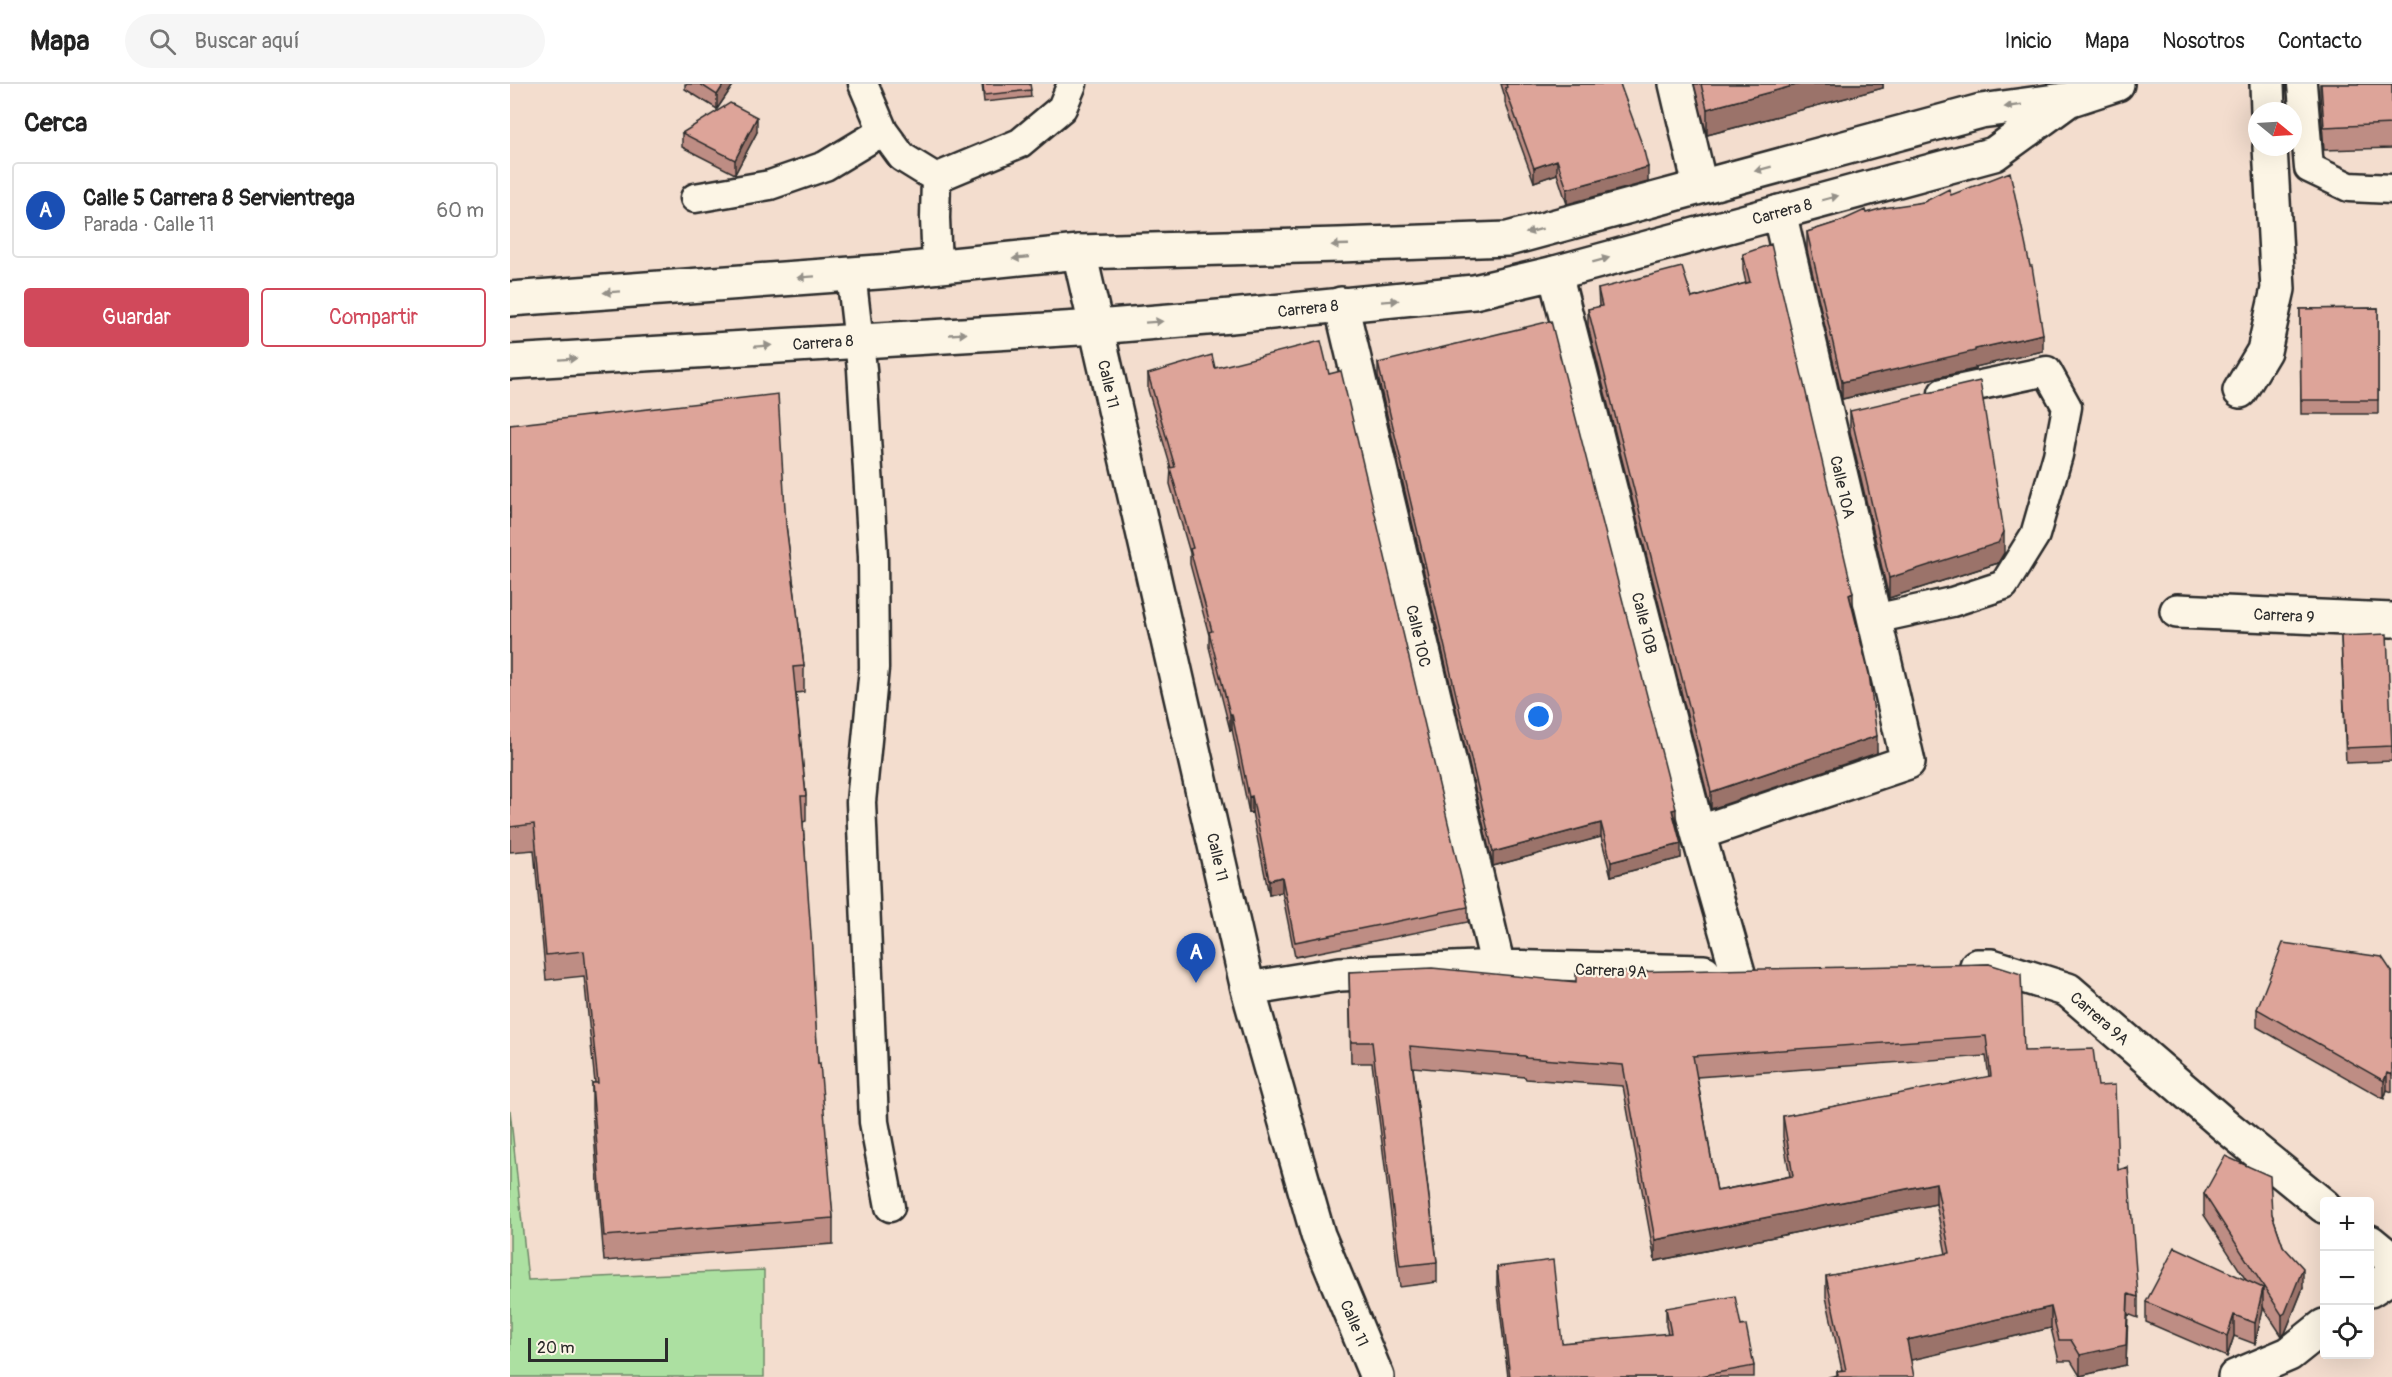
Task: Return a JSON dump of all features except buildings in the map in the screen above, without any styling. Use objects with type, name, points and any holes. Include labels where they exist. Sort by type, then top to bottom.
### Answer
[{"type":"street","points":[[1676,84],[1700,186]]},
{"type":"street","name":"Carrera 8","points":[[510,300],[937,266],[1079,252],[1508,238],[1981,111],[2071,99],[2117,84]]},
{"type":"street","points":[[2266,84],[2267,102]]},
{"type":"street","name":"Carrera 8","points":[[510,362],[1096,327],[1474,292],[1556,273],[1994,154],[2071,99]]},
{"type":"street","points":[[2240,391],[2264,351],[2278,288],[2271,156]]},
{"type":"street","name":"Calle 10A","points":[[1698,833],[1908,762],[1874,619],[1838,417],[1779,212]]},
{"type":"street","name":"Calle 11","points":[[1079,252],[1248,989],[1317,1235],[1377,1377]]},
{"type":"street","name":"Calle 10B","points":[[1556,273],[1698,833],[1738,973]]},
{"type":"street","name":"Calle 10C","points":[[1341,304],[1498,967]]},
{"type":"street","name":"Carrera 9","points":[[2177,611],[2392,620]]},
{"type":"street","name":"Carrera 9A","points":[[1946,967],[1992,966],[2068,990],[2227,1127],[2320,1202]]},
{"type":"street","name":"Carrera 9A","points":[[1248,989],[1340,974],[1498,967],[1772,972]]},
{"type":"street","points":[[2374,1245],[2392,1260]]},
{"type":"street","points":[[2374,1287],[2392,1276]]},
{"type":"street","points":[[2235,1377],[2289,1353],[2320,1330]]},
{"type":"lane","points":[[863,84],[883,131],[902,157],[936,178]]},
{"type":"lane","points":[[936,178],[1020,143],[1062,108],[1071,84]]},
{"type":"lane","points":[[2302,84],[2309,168],[2349,187],[2392,189]]},
{"type":"lane","points":[[695,198],[770,185],[825,166],[883,131]]},
{"type":"lane","points":[[936,178],[934,218],[937,266]]},
{"type":"lane","points":[[851,273],[873,556],[874,668],[861,802],[874,1122],[890,1207]]},
{"type":"lane","points":[[1874,619],[1952,602],[2004,585],[2035,535],[2058,455],[2067,407],[2047,371],[1914,399]]},
{"type":"green space","points":[[510,1110],[528,1280],[764,1270],[764,1377],[510,1377]]},
{"type":"place","name":"Calle 5 Carrera 8 Servientrega","points":[[1196,983]]}]
